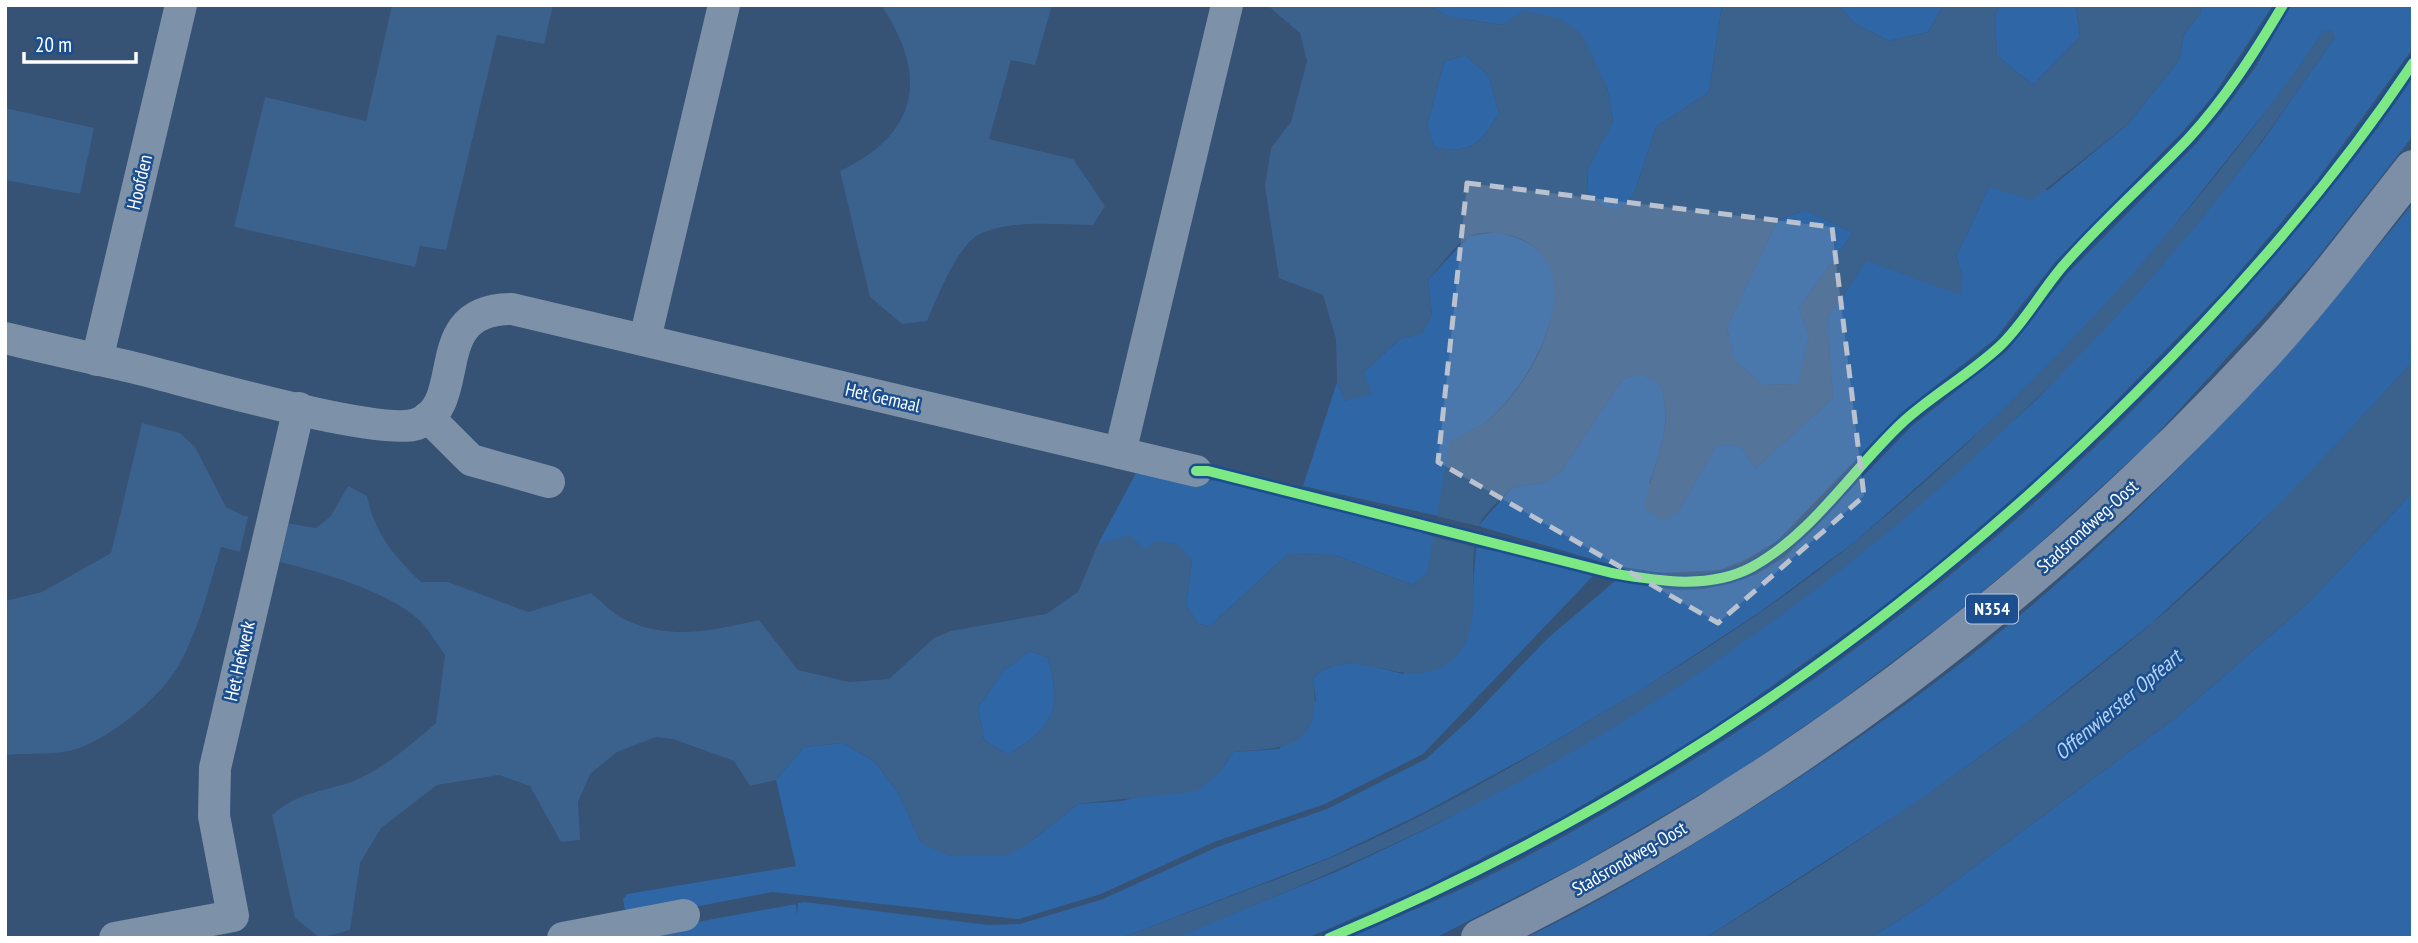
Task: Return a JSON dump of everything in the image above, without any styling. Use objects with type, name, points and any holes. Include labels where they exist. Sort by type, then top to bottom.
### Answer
[{"type":"main road","name":"Stadsrondweg-Oost","points":[[1480,938],[1641,854],[1722,804],[1813,745],[1955,640],[2094,522],[2213,405],[2324,283],[2413,169]]},
{"type":"street","name":"Hoofden","points":[[97,360],[181,5]]},
{"type":"street","points":[[645,339],[724,5]]},
{"type":"street","points":[[1120,453],[1227,5]]},
{"type":"street","name":"Het Gemaal","points":[[428,417],[439,405],[457,337],[476,317],[512,309],[1196,471]]},
{"type":"street","points":[[5,338],[299,408],[386,425],[404,426],[428,417],[471,460],[549,482]]},
{"type":"street","name":"Het Hefwerk","points":[[115,938],[235,927],[214,816],[213,792],[220,742],[299,408]]},
{"type":"street","points":[[563,938],[684,915]]},
{"type":"highlighted area","points":[[1467,183],[1832,227],[1864,496],[1718,623],[1438,462]]},
{"type":"shaded area","points":[[1428,5],[1722,5],[1709,92],[1656,127],[1634,194],[1618,211],[1602,206],[1587,191],[1588,169],[1613,121],[1607,87],[1503,25],[1450,17]]},
{"type":"shaded area","points":[[1838,5],[1944,5],[1928,32],[1889,41],[1854,23]]},
{"type":"shaded area","points":[[1999,5],[2076,5],[2080,37],[2033,85],[1997,56],[1995,17]]},
{"type":"shaded area","points":[[2202,5],[2273,5],[2213,96],[2183,131],[2055,262],[1995,339],[1901,413],[1777,541],[1745,560],[1720,570],[1661,573],[1616,566],[1478,526],[1513,487],[1542,483],[1561,472],[1623,379],[1642,374],[1661,385],[1665,411],[1664,435],[1649,483],[1678,512],[1717,445],[1740,446],[1756,468],[1833,398],[1827,318],[1867,260],[1963,277],[1956,257],[1989,187],[2048,190],[2128,124],[2179,60],[2184,34],[2200,14]]},
{"type":"shaded area","points":[[2291,5],[2413,5],[2413,48],[2317,180],[2225,289],[2067,451],[1929,571],[1700,737],[1555,821],[1423,888],[1307,938],[1173,938],[1338,871],[1431,827],[1557,760],[1655,699],[1968,462],[2038,398],[2202,218],[2262,142],[2335,37],[2324,31],[2281,92],[2131,280],[2027,389],[1856,541],[1760,612],[1644,688],[1545,747],[1423,813],[1331,857],[1121,938],[609,938],[796,904],[797,915],[798,903],[805,902],[988,925],[1020,924],[1103,899],[1217,847],[1327,809],[1426,759],[1471,718],[1548,638],[1615,581],[1674,590],[1704,589],[1755,575],[1785,557],[1912,426],[2007,351],[2068,273],[2196,144],[2255,68]]},
{"type":"shaded area","points":[[1465,55],[1489,76],[1499,113],[1486,133],[1473,145],[1457,149],[1434,147],[1427,126],[1444,62]]},
{"type":"shaded area","points":[[2413,77],[2413,136],[2311,266],[2147,445],[2029,553],[1949,619],[1831,708],[1731,776],[1581,864],[1435,938],[1349,938],[1494,873],[1619,805],[1722,742],[1821,674],[1917,602],[2009,525],[2098,444],[2183,358],[2322,199],[2360,152]]},
{"type":"shaded area","points":[[2413,203],[2413,361],[2294,491],[2152,623],[2029,721],[1916,803],[1705,938],[1525,938],[1650,870],[1812,769],[1941,678],[2023,613],[2110,535],[2202,445],[2331,302]]},
{"type":"shaded area","points":[[1805,210],[1853,233],[1799,308],[1809,336],[1799,384],[1763,385],[1733,359],[1727,327],[1777,221]]},
{"type":"shaded area","points":[[1498,232],[1526,242],[1538,250],[1548,262],[1554,280],[1555,301],[1541,347],[1516,390],[1488,420],[1450,442],[1438,516],[1303,486],[1337,382],[1345,401],[1364,372],[1400,339],[1422,333],[1432,314],[1428,280],[1469,236]]},
{"type":"shaded area","points":[[1136,473],[1199,482],[1215,480],[1422,530],[1422,533],[1435,537],[1427,574],[1412,585],[1336,555],[1288,554],[1210,626],[1198,624],[1186,605],[1192,560],[1145,549],[1098,544]]},
{"type":"shaded area","points":[[2413,492],[2413,938],[1870,938],[1924,904],[2179,715],[2310,601]]},
{"type":"shaded area","points":[[1476,547],[1495,549],[1593,576],[1423,754],[1325,804],[1214,842],[1101,894],[1019,919],[772,892],[684,909],[626,916],[623,899],[627,894],[796,866],[776,780],[804,747],[843,743],[875,762],[899,794],[921,843],[1029,843],[1078,804],[1122,801],[1221,771],[1233,752],[1279,749],[1316,700],[1313,678],[1323,670],[1356,664],[1403,674],[1471,615]]},
{"type":"shaded area","points":[[1030,651],[1048,658],[1054,704],[1044,726],[1008,755],[984,740],[978,708],[1003,671]]},
{"type":"water","points":[[392,5],[553,5],[544,44],[497,35],[446,250],[420,246],[415,267],[234,227],[265,97],[366,121]]},
{"type":"water","points":[[881,5],[1052,5],[1035,65],[1011,60],[989,139],[1073,159],[1105,206],[1093,225],[1007,226],[980,234],[956,260],[927,321],[902,324],[870,297],[840,171],[866,156],[886,139],[900,120],[908,100],[910,79],[906,56]]},
{"type":"water","points":[[1267,5],[1428,5],[1450,17],[1502,25],[1523,11],[1559,18],[1582,34],[1607,87],[1613,122],[1588,169],[1587,190],[1602,206],[1618,211],[1634,194],[1656,127],[1709,92],[1722,5],[1838,5],[1854,23],[1889,41],[1928,32],[1944,5],[1999,5],[1995,17],[1997,56],[2033,85],[2080,37],[2076,5],[2202,5],[2200,14],[2184,34],[2179,60],[2128,124],[2032,200],[1989,187],[1956,257],[1963,277],[1961,295],[1867,261],[1827,318],[1833,398],[1756,468],[1740,446],[1717,445],[1678,512],[1663,521],[1645,508],[1664,434],[1665,403],[1661,385],[1642,374],[1623,379],[1561,472],[1542,483],[1512,487],[1480,523],[1473,562],[1469,635],[1462,650],[1450,662],[1433,671],[1415,673],[1346,664],[1329,668],[1313,678],[1315,701],[1313,718],[1307,731],[1286,745],[1233,752],[1221,771],[1197,791],[1078,804],[1029,843],[1008,855],[950,856],[921,843],[899,794],[875,762],[843,743],[804,747],[776,780],[750,786],[734,761],[673,739],[656,737],[617,752],[590,774],[578,802],[580,840],[561,842],[530,786],[499,775],[437,785],[381,828],[360,863],[350,930],[320,938],[295,918],[272,815],[301,797],[351,782],[374,771],[436,723],[445,655],[419,620],[378,594],[325,574],[221,547],[193,635],[180,663],[161,690],[116,728],[84,746],[61,752],[5,755],[5,601],[42,592],[111,553],[142,423],[180,433],[195,447],[226,507],[244,516],[316,528],[330,517],[348,486],[367,496],[380,533],[402,563],[421,582],[448,582],[528,612],[591,593],[621,617],[642,626],[675,632],[709,630],[759,620],[798,670],[849,682],[889,679],[934,638],[951,631],[1046,614],[1078,592],[1098,544],[1130,535],[1145,549],[1157,541],[1177,544],[1192,560],[1186,605],[1198,624],[1210,626],[1288,554],[1336,555],[1412,585],[1427,573],[1450,442],[1487,421],[1506,403],[1524,380],[1539,352],[1550,323],[1554,295],[1550,269],[1536,249],[1510,235],[1489,233],[1468,237],[1428,280],[1432,314],[1422,334],[1400,339],[1364,372],[1372,394],[1345,401],[1337,382],[1336,339],[1323,295],[1279,278],[1265,186],[1271,148],[1291,122],[1307,61],[1300,33]],"holes":[[[1465,55],[1489,76],[1499,113],[1474,145],[1457,149],[1434,147],[1427,126],[1444,62]],[[1805,210],[1853,233],[1799,308],[1809,336],[1799,384],[1763,385],[1733,359],[1727,327],[1777,221]],[[1030,651],[1048,658],[1054,691],[1054,704],[1044,726],[1008,755],[984,740],[978,708],[1003,671]]]},
{"type":"water","points":[[2331,30],[2335,37],[2255,150],[2204,216],[2135,296],[2062,373],[1985,447],[1905,518],[1822,585],[1647,706],[1556,761],[1468,808],[1333,872],[1195,930],[1173,938],[1121,938],[1330,858],[1397,828],[1462,794],[1624,700],[1760,613],[1825,565],[1987,425],[2108,301],[2220,170],[2324,31]]},
{"type":"water","points":[[5,108],[94,128],[80,194],[5,180]]},
{"type":"water","name":"Offenwierster Opfeart","points":[[2413,361],[2413,492],[2310,601],[2179,715],[1924,904],[1870,938],[1705,938],[1878,828],[1990,750],[2151,624],[2253,530]]},
{"type":"pier","points":[[249,513],[289,522],[279,566],[239,555]]},
{"type":"pier","points":[[1435,516],[1482,527],[1479,548],[1431,536]]},
{"type":"cycle path","points":[[1196,471],[1208,471],[1612,573],[1683,582],[1718,579],[1736,574],[1774,553],[1795,536],[1904,421],[1977,366],[2009,337],[2077,250],[2202,124],[2239,75],[2283,5]]},
{"type":"cycle path","points":[[1329,938],[1441,888],[1550,832],[1656,772],[1759,706],[1858,635],[1954,559],[2046,479],[2210,317],[2317,194],[2413,63]]}]
